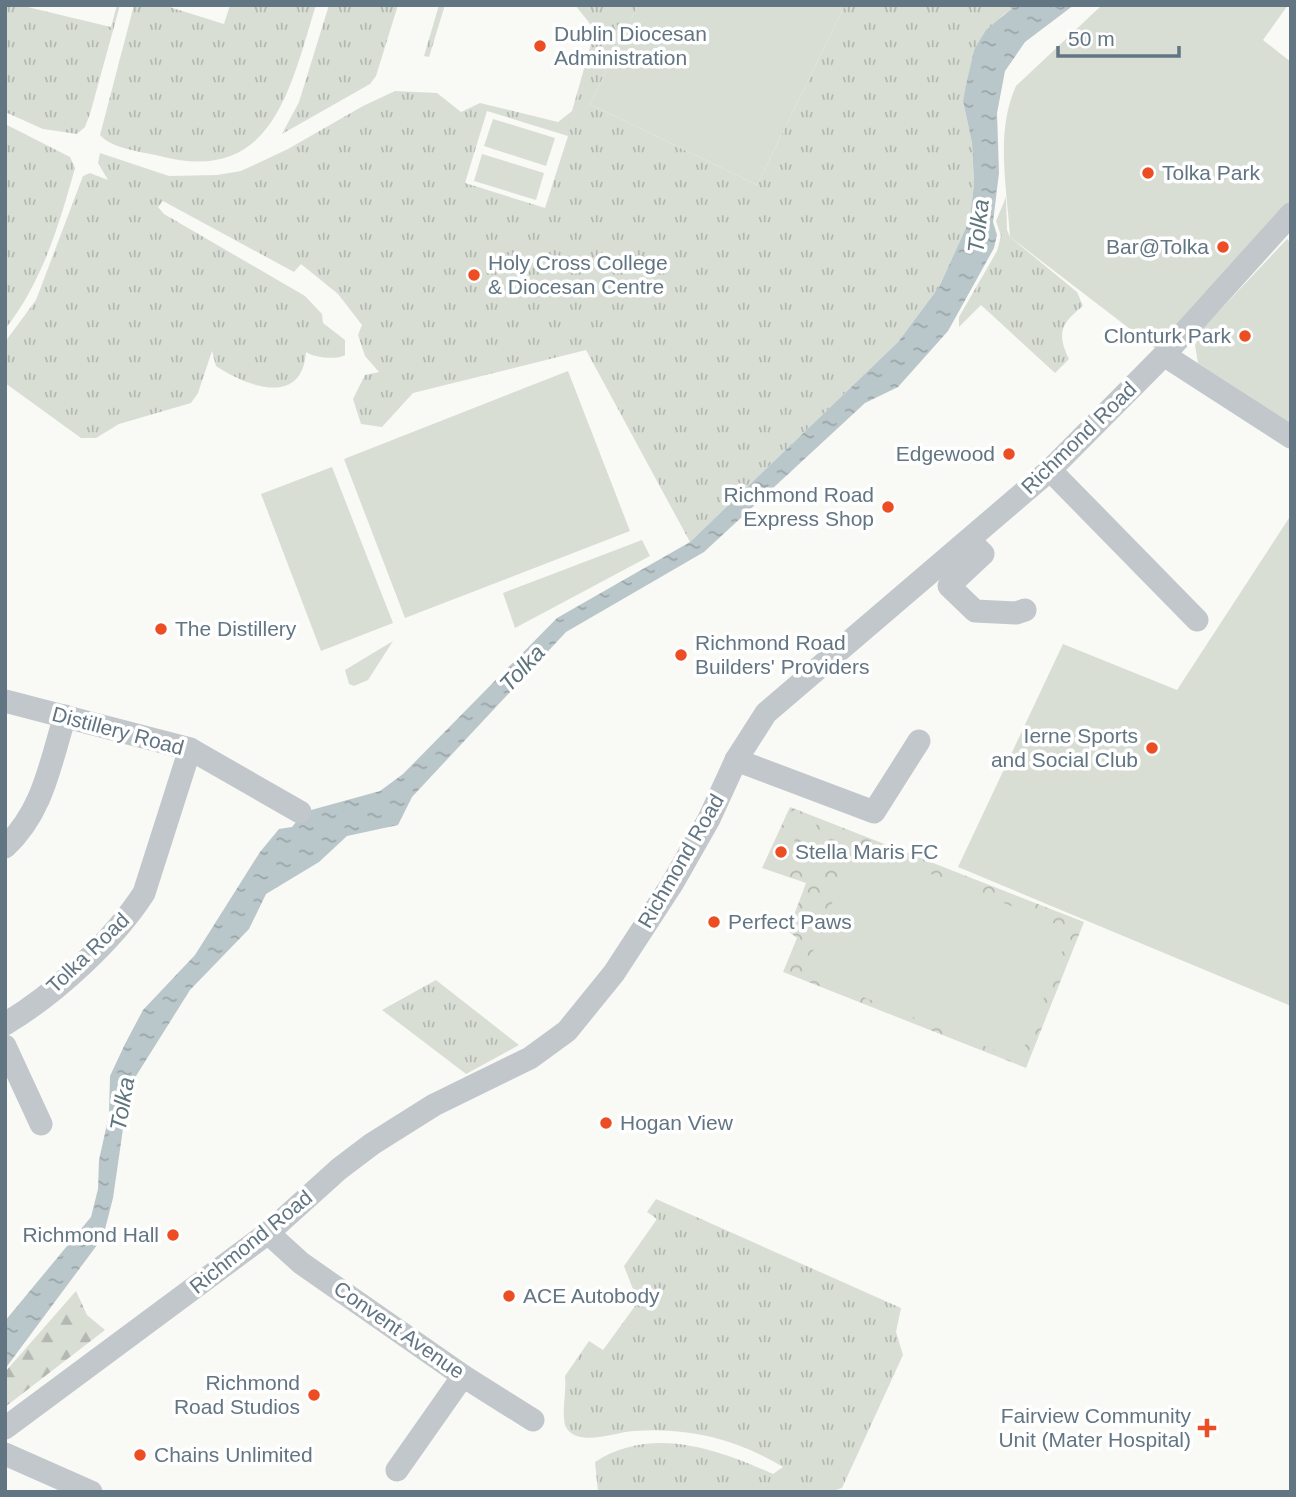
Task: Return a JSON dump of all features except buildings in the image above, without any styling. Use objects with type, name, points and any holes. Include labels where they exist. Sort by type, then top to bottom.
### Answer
[{"type":"street","name":"Richmond Road","points":[[5,1428],[268,1233],[339,1169],[391,1130],[452,1096],[530,1059],[567,1031],[614,973],[672,884],[709,819],[736,760],[766,713],[1050,470],[1164,355],[1291,214]]},
{"type":"street","points":[[1164,355],[1291,437]]},
{"type":"street","points":[[1050,470],[1196,621]]},
{"type":"street","points":[[969,540],[983,554],[949,586],[975,611],[1016,613],[1024,610]]},
{"type":"street","name":"Distillery Road","points":[[5,701],[190,749],[300,812]]},
{"type":"street","points":[[5,847],[26,824],[38,803],[65,716]]},
{"type":"street","points":[[736,760],[874,812],[919,741]]},
{"type":"street","name":"Tolka Road","points":[[5,1024],[85,960],[131,913],[144,893],[190,749]]},
{"type":"street","points":[[5,1046],[41,1124]]},
{"type":"street","name":"Convent Avenue","points":[[268,1233],[301,1263],[463,1376],[494,1392],[533,1420]]},
{"type":"street","points":[[397,1470],[463,1376]]},
{"type":"street","points":[[5,1454],[91,1492]]},
{"type":"green space","points":[[5,5],[19,5],[111,27],[117,5],[120,5],[90,114],[85,127],[77,134],[43,129],[5,112]]},
{"type":"green space","points":[[134,5],[163,5],[224,24],[230,5],[316,5],[297,68],[271,123],[252,143],[228,157],[198,162],[128,149],[112,144],[100,135]]},
{"type":"green space","points":[[329,5],[398,5],[376,76],[370,84],[282,134],[299,102]]},
{"type":"green space","points":[[439,5],[445,5],[429,57],[424,56]]},
{"type":"green space","name":"Holy Cross College & Diocesan Centre","points":[[575,5],[638,5],[590,104],[757,185],[845,5],[1016,5],[1002,16],[974,50],[963,101],[972,143],[974,183],[970,219],[939,287],[898,342],[690,542],[586,350],[413,393],[382,427],[361,424],[353,399],[365,375],[379,372],[365,356],[358,335],[362,325],[338,294],[301,264],[294,272],[163,201],[158,207],[164,214],[305,296],[322,314],[323,323],[345,340],[345,355],[326,358],[306,352],[302,370],[294,381],[271,388],[242,380],[216,366],[212,351],[198,393],[191,403],[119,424],[96,438],[81,438],[5,383],[5,342],[36,300],[83,176],[90,173],[108,180],[98,163],[100,153],[169,176],[217,175],[241,171],[288,149],[395,91],[437,93],[461,112],[480,103],[558,122],[572,111],[591,44],[591,25]],"holes":[[[487,111],[568,136],[545,208],[465,183]]]},
{"type":"green space","points":[[638,5],[845,5],[757,185],[590,104]]},
{"type":"green space","name":"Tolka Park","points":[[1102,5],[1288,5],[1263,40],[1291,62],[1291,201],[1160,352],[1010,237],[1004,141],[1016,86]]},
{"type":"green space","points":[[493,119],[555,138],[546,166],[484,146]]},
{"type":"green space","points":[[5,124],[70,157],[75,168],[48,253],[29,292],[5,329]]},
{"type":"green space","points":[[482,154],[544,173],[536,200],[474,181]]},
{"type":"green space","points":[[1006,197],[1007,230],[1010,237],[1077,292],[1083,306],[1065,324],[1062,336],[1069,359],[1055,373],[981,305],[959,327],[959,317],[997,251],[1001,236],[996,221]]},
{"type":"green space","name":"Clonturk Park","points":[[1287,239],[1291,243],[1291,424],[1198,363],[1195,345],[1204,327]]},
{"type":"green space","points":[[568,371],[630,531],[405,618],[344,459]]},
{"type":"green space","points":[[332,467],[393,623],[321,651],[261,494]]},
{"type":"green space","name":"Ierne Sports and Social Club","points":[[1291,515],[1291,1006],[958,867],[1063,644],[1177,690]]},
{"type":"green space","points":[[642,540],[650,556],[515,628],[503,593]]},
{"type":"green space","points":[[393,641],[368,680],[354,686],[349,684],[345,670]]},
{"type":"green space","name":"Stella Maris FC","points":[[790,807],[1084,922],[1026,1068],[783,972],[797,938],[788,931],[806,883],[762,868]]},
{"type":"green space","name":"Stella Maris FC","points":[[791,811],[818,821],[812,837],[798,833],[780,873],[766,867]]},
{"type":"green space","name":"Stella Maris FC","points":[[856,844],[1071,930],[1019,1060],[804,973]]},
{"type":"green space","points":[[436,980],[519,1045],[466,1074],[382,1010]]},
{"type":"green space","points":[[656,1199],[901,1308],[896,1332],[903,1355],[842,1488],[830,1492],[598,1492],[595,1462],[616,1451],[639,1445],[661,1443],[707,1449],[773,1474],[783,1467],[730,1442],[693,1433],[654,1430],[589,1438],[573,1434],[565,1425],[565,1376],[589,1341],[603,1350],[638,1302],[624,1266],[657,1219],[647,1212]]},
{"type":"green space","points":[[76,1291],[87,1315],[105,1330],[5,1407],[5,1372]]},
{"type":"water","name":"Tolka","points":[[1016,5],[1074,5],[1025,42],[1005,71],[997,113],[999,173],[993,222],[997,235],[994,248],[948,331],[898,387],[865,403],[704,552],[566,632],[412,797],[398,825],[347,836],[319,862],[266,894],[249,929],[190,990],[136,1076],[126,1108],[113,1198],[103,1237],[5,1369],[5,1321],[91,1217],[109,1115],[110,1076],[125,1044],[143,1010],[195,955],[260,852],[279,829],[292,827],[304,812],[380,791],[403,774],[557,618],[690,542],[898,342],[939,287],[970,219],[974,183],[972,143],[963,101],[974,50],[986,30]]},
{"type":"place","name":"Dublin Diocesan Administration","points":[[540,46]]},
{"type":"place","name":"Tolka Park","points":[[1148,173]]},
{"type":"place","name":"Bar@Tolka","points":[[1223,247]]},
{"type":"place","name":"Holy Cross College & Diocesan Centre","points":[[474,275]]},
{"type":"place","name":"Clonturk Park","points":[[1245,336]]},
{"type":"place","name":"Edgewood","points":[[1009,454]]},
{"type":"place","name":"Richmond Road Express Shop","points":[[888,507]]},
{"type":"place","name":"The Distillery","points":[[161,629]]},
{"type":"place","name":"Richmond Road Builders' Providers","points":[[681,655]]},
{"type":"place","name":"Ierne Sports and Social Club","points":[[1152,748]]},
{"type":"place","name":"Stella Maris FC","points":[[781,852]]},
{"type":"place","name":"Perfect Paws","points":[[714,922]]},
{"type":"place","name":"Hogan View","points":[[606,1123]]},
{"type":"place","name":"Richmond Hall","points":[[173,1235]]},
{"type":"place","name":"ACE Autobody","points":[[509,1296]]},
{"type":"place","name":"Richmond Road Studios","points":[[314,1395]]},
{"type":"place","name":"Fairview Community Unit (Mater Hospital)","points":[[1207,1428]]},
{"type":"place","name":"Chains Unlimited","points":[[140,1455]]}]
